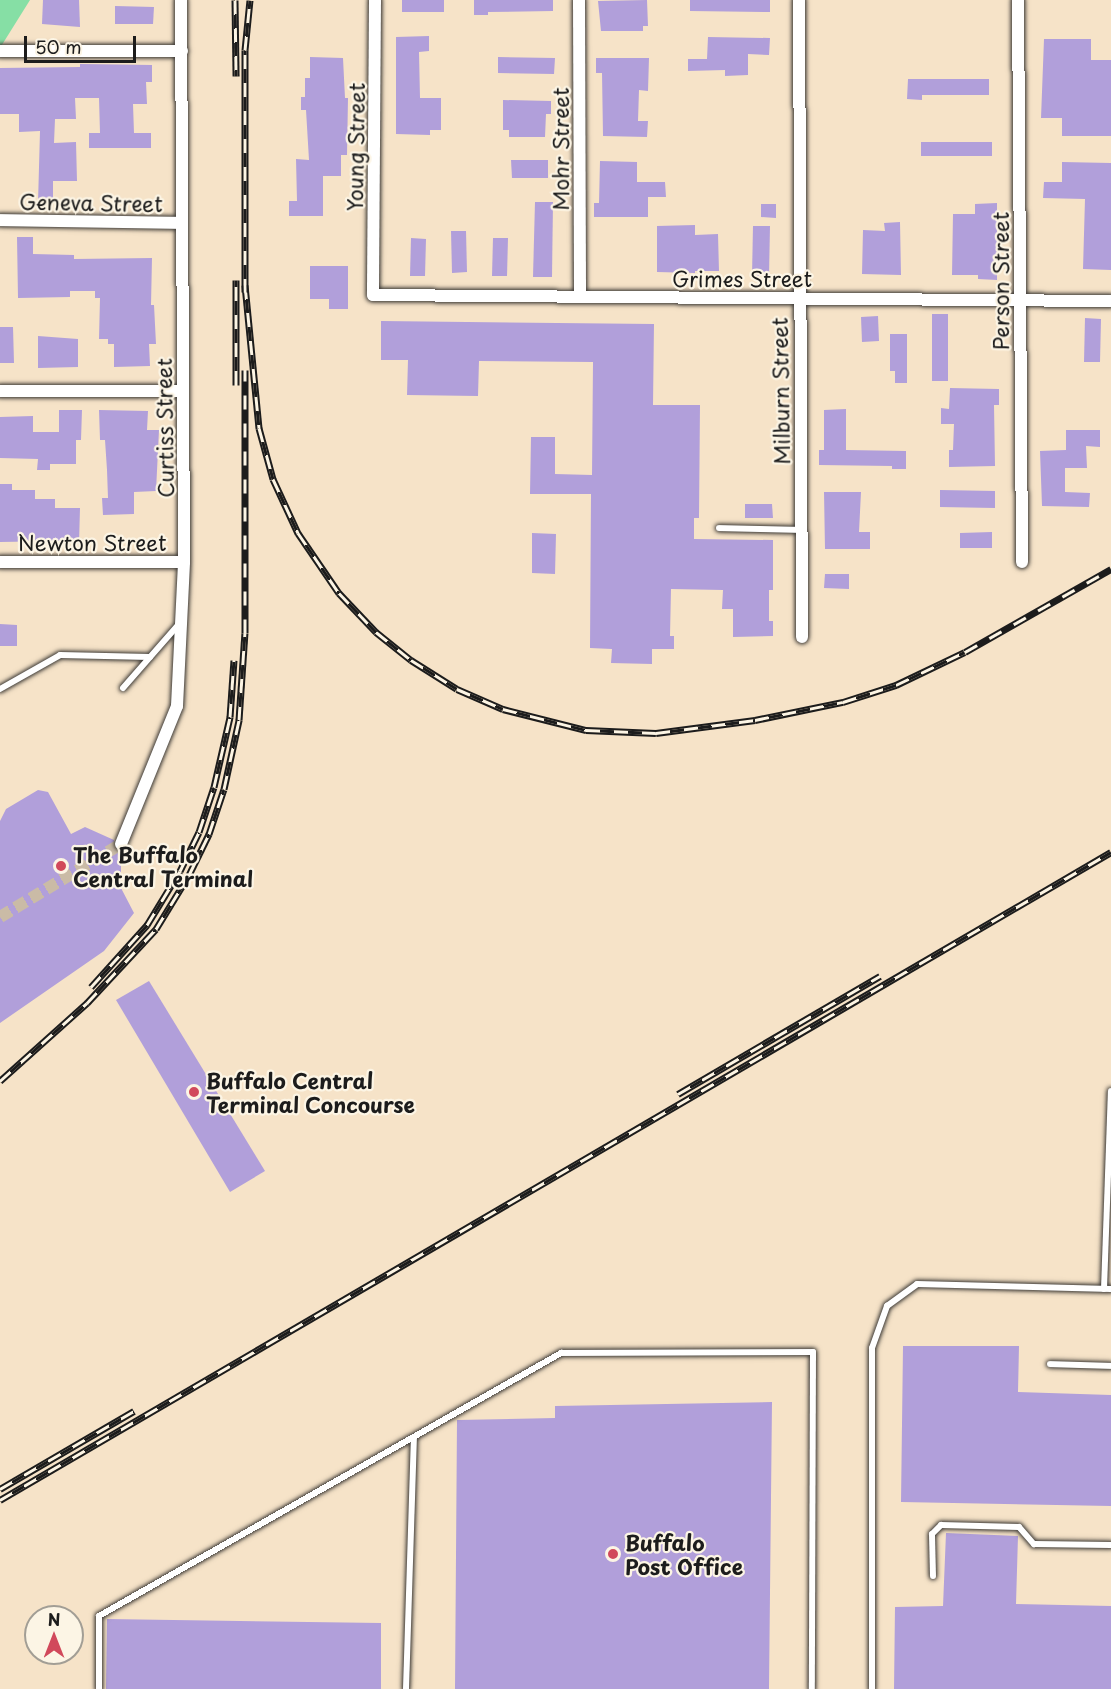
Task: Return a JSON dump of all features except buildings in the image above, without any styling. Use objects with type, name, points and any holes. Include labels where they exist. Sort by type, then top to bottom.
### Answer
[{"type":"street","name":"Curtiss Street","points":[[122,844],[177,706],[184,561],[182,0]]},
{"type":"street","name":"Young Street","points":[[373,295],[375,0]]},
{"type":"street","name":"Mohr Street","points":[[579,0],[580,297]]},
{"type":"street","name":"Milburn Street","points":[[799,0],[802,637]]},
{"type":"street","name":"Person Street","points":[[1018,0],[1022,562]]},
{"type":"street","points":[[0,51],[182,51]]},
{"type":"street","name":"Geneva Street","points":[[0,220],[181,223]]},
{"type":"street","name":"Grimes Street","points":[[373,295],[1111,301]]},
{"type":"street","points":[[0,391],[183,391]]},
{"type":"street","name":"Newton Street","points":[[0,562],[184,561]]},
{"type":"lane","points":[[719,528],[801,530]]},
{"type":"lane","points":[[123,688],[182,620]]},
{"type":"lane","points":[[0,689],[60,655],[150,657]]},
{"type":"lane","points":[[872,1689],[872,1348],[887,1306],[916,1284],[1107,1289],[1111,1091]]},
{"type":"lane","points":[[99,1689],[99,1616],[561,1353],[813,1352],[812,1689]]},
{"type":"lane","points":[[1050,1364],[1111,1366]]},
{"type":"lane","points":[[406,1689],[414,1437]]},
{"type":"lane","points":[[933,1576],[932,1534],[941,1525],[1019,1527],[1034,1544],[1111,1545]]},
{"type":"green space","points":[[0,0],[30,0],[0,48]]},
{"type":"tunnel","points":[[0,917],[121,844]]},
{"type":"railway","points":[[235,0],[236,76]]},
{"type":"railway","points":[[245,292],[245,50],[250,0]]},
{"type":"railway","points":[[236,280],[236,385]]},
{"type":"railway","points":[[245,285],[259,428],[273,479],[298,533],[339,593],[376,632],[411,660],[457,689],[503,709],[586,730],[656,733],[755,720],[843,702],[896,685],[965,652],[1111,569]]},
{"type":"railway","points":[[0,1081],[87,1003],[156,929],[189,875],[209,834],[224,789],[239,720],[245,633],[245,370]]},
{"type":"railway","points":[[91,987],[147,925],[180,871],[199,832],[214,787],[230,717],[234,660]]},
{"type":"railway","points":[[0,1500],[1111,852]]},
{"type":"railway","points":[[678,1094],[880,976]]},
{"type":"railway","points":[[0,1489],[134,1411]]},
{"type":"place","name":"The Buffalo Central Terminal","points":[[61,866]]},
{"type":"place","name":"Buffalo Central Terminal Concourse","points":[[194,1092]]},
{"type":"place","name":"Buffalo Post Office","points":[[613,1554]]}]
